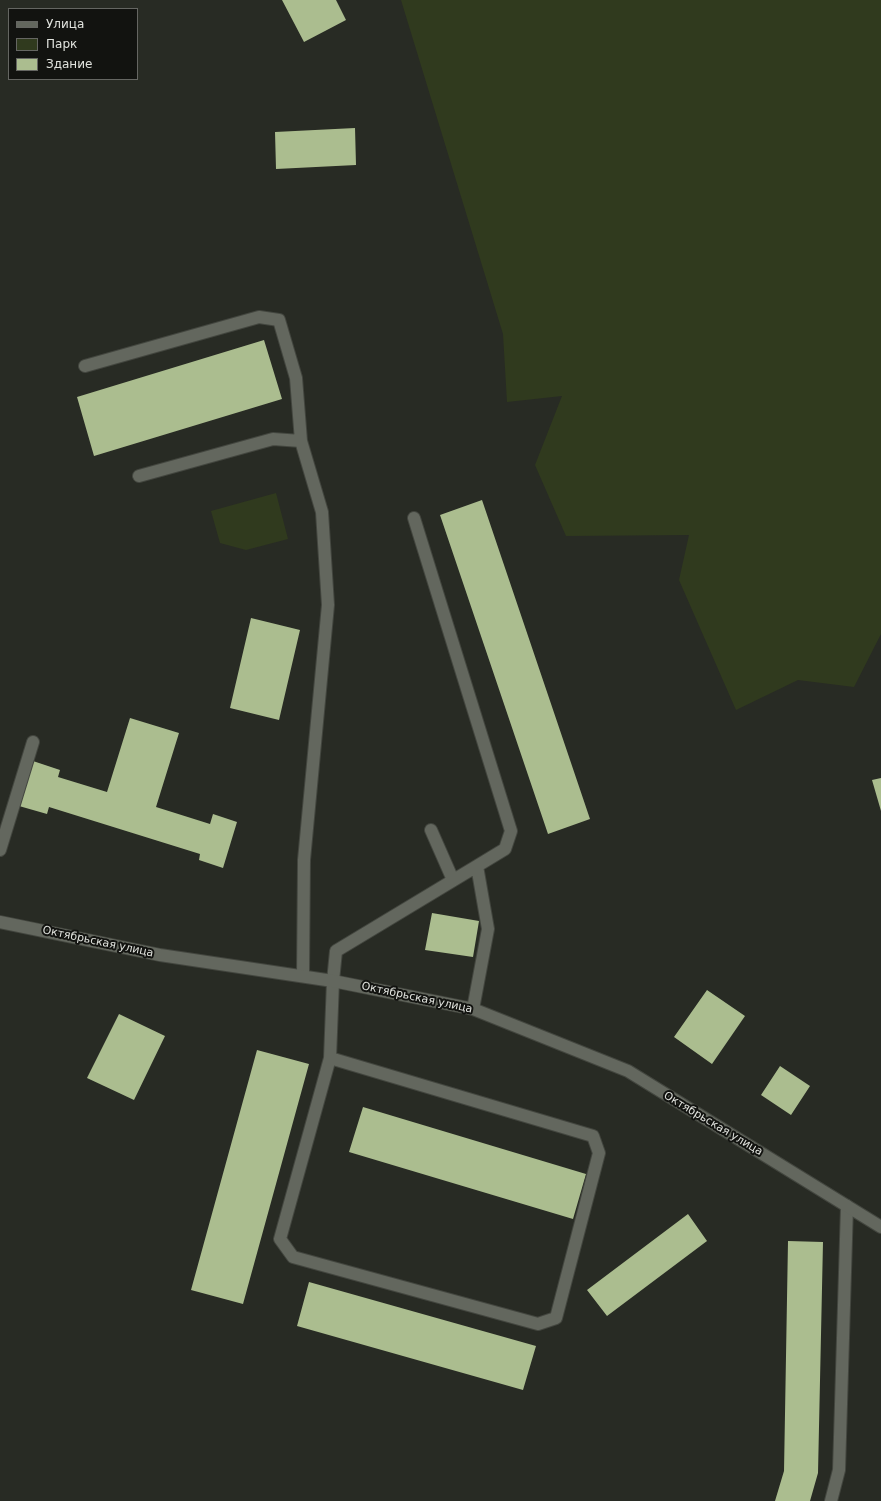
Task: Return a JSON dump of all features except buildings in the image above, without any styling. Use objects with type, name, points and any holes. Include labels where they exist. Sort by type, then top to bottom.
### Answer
[{"type":"street","points":[[85,366],[259,317],[279,320],[296,378],[301,441],[322,512],[328,605],[304,860],[303,976]]},
{"type":"street","points":[[139,476],[273,440],[301,441]]},
{"type":"street","points":[[330,1058],[593,1136],[600,1153],[556,1318],[538,1324],[293,1257],[280,1239],[330,1058],[333,980],[336,951],[505,849],[511,831],[414,518]]},
{"type":"street","points":[[0,850],[33,742]]},
{"type":"street","points":[[431,830],[454,880]]},
{"type":"street","points":[[473,1010],[488,929],[477,866]]},
{"type":"street","name":"Октябрьская улица","points":[[0,922],[160,955],[333,980],[473,1010],[628,1072],[881,1227]]},
{"type":"street","points":[[831,1501],[839,1470],[847,1206]]},
{"type":"green space","points":[[401,0],[881,0],[881,634],[854,687],[798,680],[736,710],[679,580],[689,535],[566,536],[535,465],[562,396],[507,402],[503,334]]},
{"type":"green space","points":[[276,493],[288,539],[246,550],[220,543],[211,511]]}]
